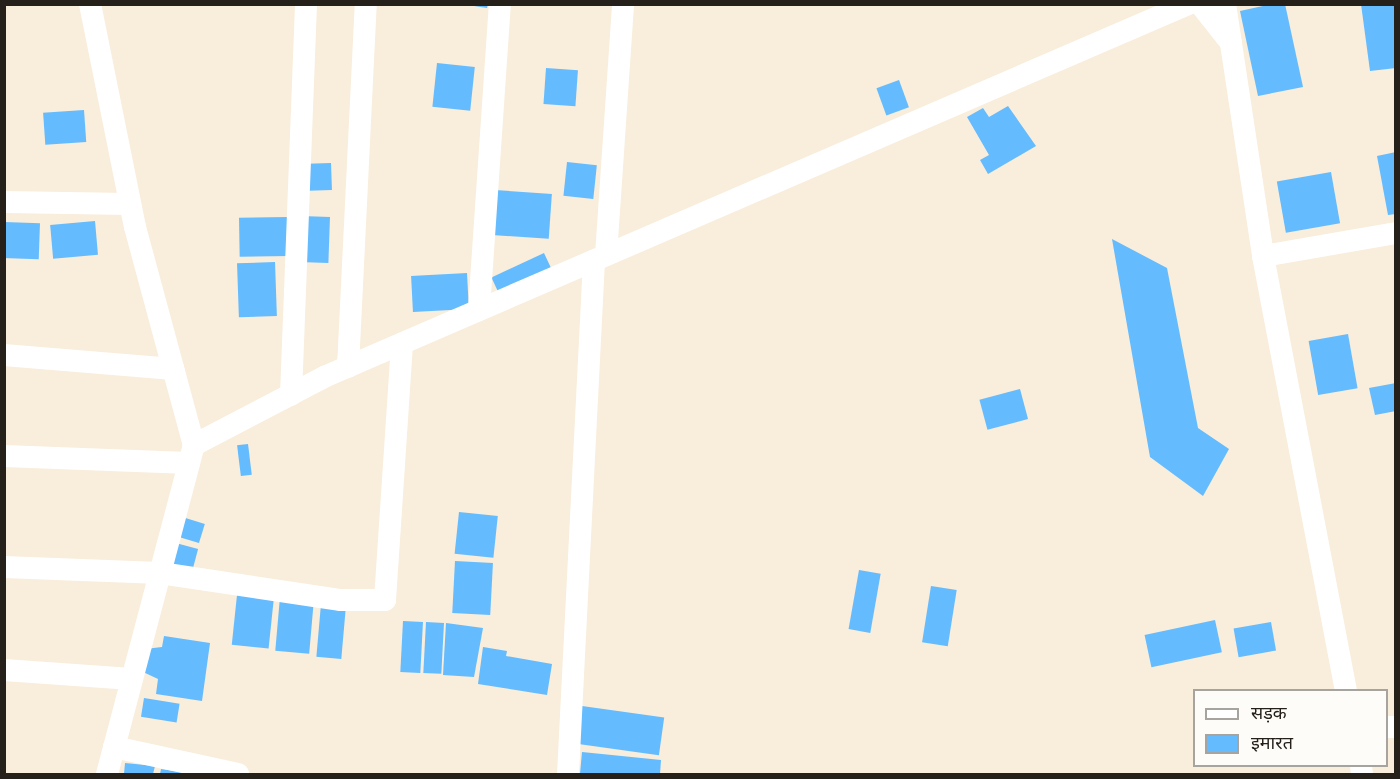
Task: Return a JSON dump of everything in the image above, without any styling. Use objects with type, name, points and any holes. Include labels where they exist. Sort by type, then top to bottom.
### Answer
[{"type":"street","points":[[90,4],[130,204],[173,369],[191,454],[107,774]]},
{"type":"street","points":[[291,395],[306,4]]},
{"type":"street","points":[[348,367],[366,4]]},
{"type":"street","points":[[479,310],[500,4]]},
{"type":"street","points":[[568,774],[600,258],[622,4]]},
{"type":"street","points":[[4,456],[191,454],[291,395],[348,367],[1188,4]]},
{"type":"street","points":[[1200,4],[1231,43]]},
{"type":"street","points":[[1225,4],[1263,256],[1346,689]]},
{"type":"street","points":[[4,202],[130,204]]},
{"type":"street","points":[[1263,256],[1395,233]]},
{"type":"street","points":[[4,567],[160,573],[341,600],[385,600],[402,344]]},
{"type":"street","points":[[4,355],[173,369]]},
{"type":"street","points":[[4,669],[132,679]]},
{"type":"street","points":[[114,747],[238,774]]},
{"type":"building","points":[[461,4],[488,4],[487,8]]},
{"type":"building","points":[[1272,4],[1285,4],[1303,87],[1258,96],[1240,11]]},
{"type":"building","points":[[1361,4],[1394,4],[1396,68],[1370,71]]},
{"type":"building","points":[[437,63],[475,67],[470,111],[432,107]]},
{"type":"building","points":[[546,68],[578,70],[575,106],[543,104]]},
{"type":"building","points":[[899,80],[909,107],[886,115],[876,88]]},
{"type":"building","points":[[1008,106],[1036,146],[988,174],[980,160],[989,155],[967,117],[983,108],[989,117]]},
{"type":"building","points":[[84,110],[86,142],[45,145],[43,113]]},
{"type":"building","points":[[1396,152],[1396,214],[1388,215],[1377,156]]},
{"type":"building","points":[[567,162],[597,165],[593,199],[563,196]]},
{"type":"building","points":[[331,163],[332,190],[308,191],[307,164]]},
{"type":"building","points":[[1331,172],[1340,223],[1286,233],[1277,182]]},
{"type":"building","points":[[495,190],[552,194],[549,239],[492,235]]},
{"type":"building","points":[[301,216],[330,217],[328,263],[299,262]]},
{"type":"building","points":[[289,217],[290,256],[240,257],[239,218]]},
{"type":"building","points":[[95,221],[98,255],[53,259],[50,225]]},
{"type":"building","points":[[4,222],[40,223],[39,259],[4,258]]},
{"type":"building","points":[[1112,239],[1167,268],[1198,428],[1229,449],[1203,496],[1150,457]]},
{"type":"building","points":[[544,253],[553,272],[500,297],[491,278]]},
{"type":"building","points":[[275,262],[277,316],[239,317],[237,263]]},
{"type":"building","points":[[467,273],[469,309],[413,312],[411,276]]},
{"type":"building","points":[[1348,334],[1358,388],[1318,395],[1309,341]]},
{"type":"building","points":[[1396,383],[1396,411],[1375,415],[1369,388]]},
{"type":"building","points":[[1020,389],[1028,419],[987,430],[979,400]]},
{"type":"building","points":[[248,444],[252,475],[241,476],[237,445]]},
{"type":"building","points":[[459,512],[498,516],[493,558],[455,554]]},
{"type":"building","points":[[179,516],[205,524],[199,543],[173,535]]},
{"type":"building","points":[[172,542],[198,549],[192,573],[166,566]]},
{"type":"building","points":[[455,561],[493,563],[490,615],[452,613]]},
{"type":"building","points":[[859,570],[881,574],[870,633],[849,629]]},
{"type":"building","points":[[931,586],[957,590],[948,646],[922,642]]},
{"type":"building","points":[[237,595],[274,599],[269,649],[232,645]]},
{"type":"building","points":[[280,597],[314,600],[309,654],[275,651]]},
{"type":"building","points":[[321,604],[346,606],[341,659],[316,657]]},
{"type":"building","points":[[1215,620],[1222,652],[1151,667],[1145,635]]},
{"type":"building","points":[[403,621],[423,622],[420,673],[400,672]]},
{"type":"building","points":[[426,622],[444,623],[441,674],[423,673]]},
{"type":"building","points":[[1271,622],[1276,651],[1239,657],[1234,629]]},
{"type":"building","points":[[446,623],[483,628],[474,677],[443,675]]},
{"type":"building","points":[[164,636],[210,643],[202,701],[156,694],[158,679],[141,671],[145,649],[162,647]]},
{"type":"building","points":[[483,647],[507,651],[506,656],[552,664],[547,695],[478,684]]},
{"type":"building","points":[[144,698],[180,704],[177,722],[141,717]]},
{"type":"building","points":[[582,706],[664,718],[659,755],[577,744]]},
{"type":"building","points":[[582,752],[661,760],[660,774],[580,774]]},
{"type":"building","points":[[125,763],[155,766],[153,774],[124,774]]},
{"type":"building","points":[[161,769],[188,773],[188,774],[160,774]]}]
